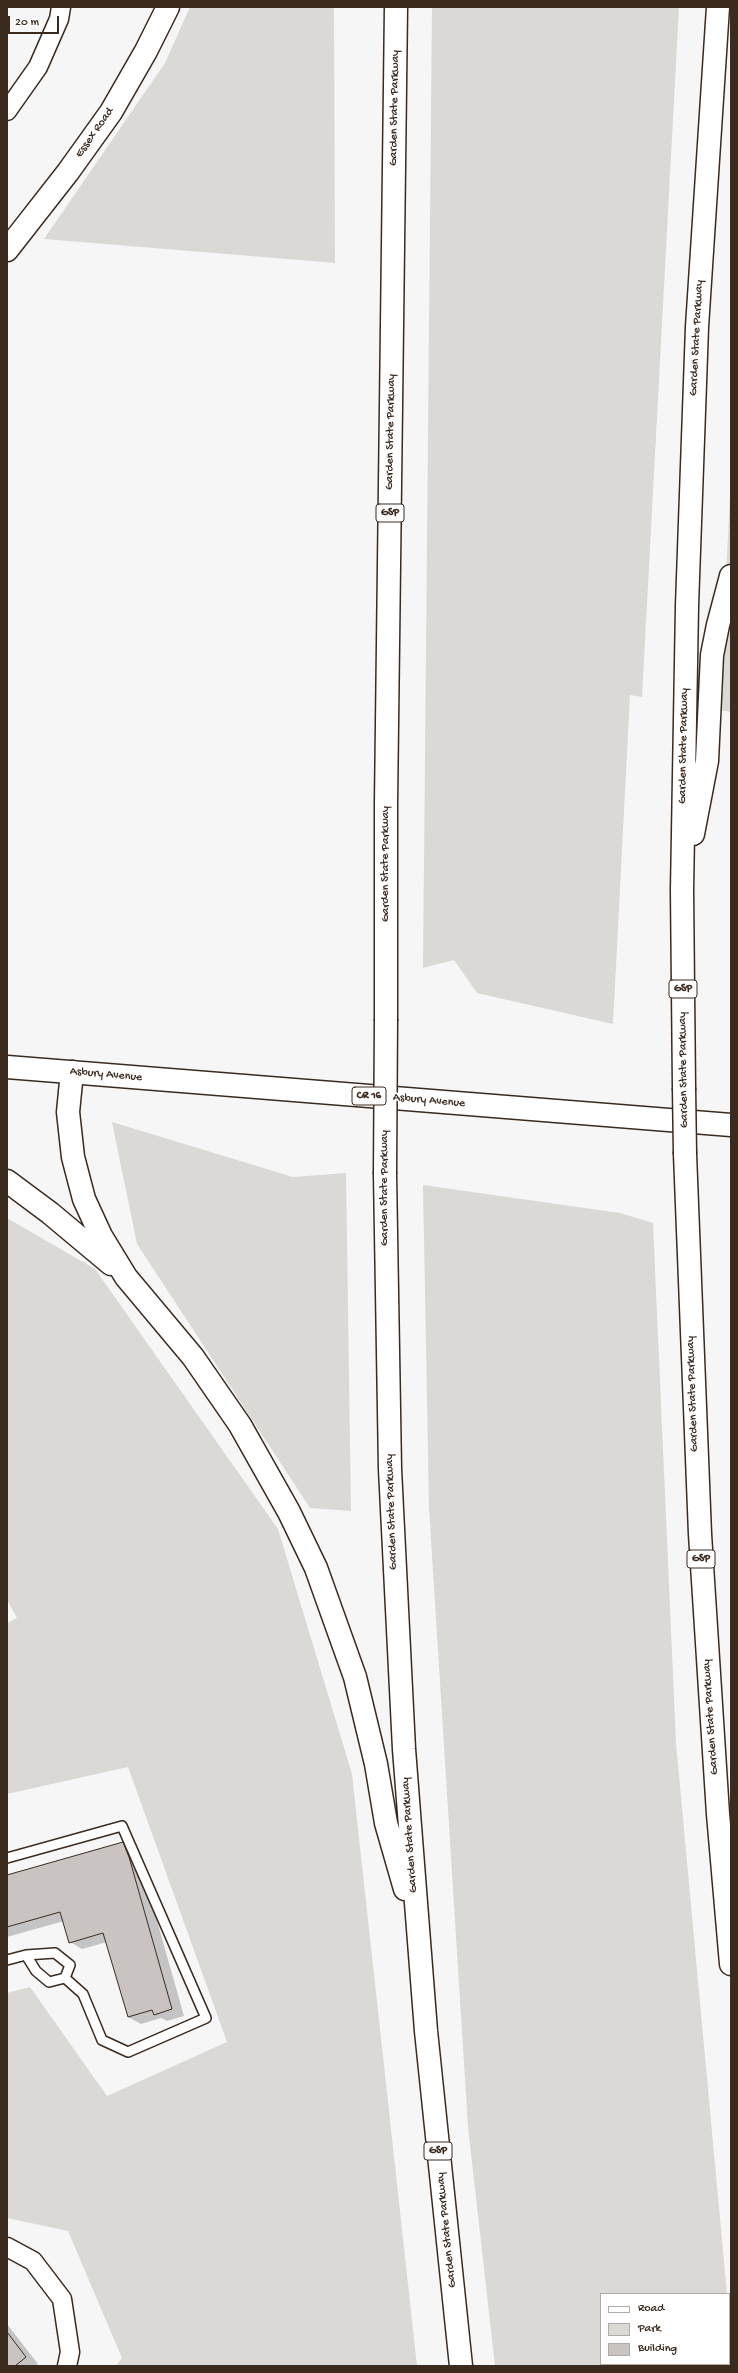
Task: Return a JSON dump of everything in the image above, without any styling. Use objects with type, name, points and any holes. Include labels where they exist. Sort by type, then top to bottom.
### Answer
[{"type":"main road","name":"Essex Road","points":[[7,250],[68,172],[111,112],[146,51],[168,7]]},
{"type":"main road","name":"Garden State Parkway","points":[[396,7],[386,804],[385,1174],[388,1374],[394,1564],[408,1812],[436,2126],[461,2366]]},
{"type":"main road","name":"Garden State Parkway","points":[[718,7],[698,326],[684,692],[682,890],[685,1154],[700,1534],[718,1814],[731,1964]]},
{"type":"main road","points":[[682,890],[707,761],[712,655],[731,576]]},
{"type":"main road","name":"Asbury Avenue","points":[[7,1067],[731,1125]]},
{"type":"main road","points":[[72,1072],[68,1112],[77,1176],[92,1218],[126,1276],[193,1358],[218,1392],[274,1484],[316,1568],[355,1677],[376,1764],[386,1823],[418,1935]]},
{"type":"main road","points":[[7,1181],[50,1213],[126,1276]]},
{"type":"street","points":[[7,111],[38,67],[58,19],[61,7]]},
{"type":"street","points":[[7,2247],[33,2261],[62,2299],[70,2352],[67,2366]]},
{"type":"lane","points":[[7,1858],[122,1826],[206,2018],[128,2052],[102,2040],[83,1994],[65,1978]]},
{"type":"lane","points":[[7,1960],[26,1955],[56,1953],[70,1965],[65,1978]]},
{"type":"lane","points":[[26,1955],[36,1971],[48,1982],[65,1978]]},
{"type":"green space","points":[[190,7],[334,7],[335,263],[44,239],[165,63]]},
{"type":"green space","points":[[432,7],[679,7],[642,697],[630,695],[613,1024],[477,993],[454,960],[423,968]]},
{"type":"green space","points":[[731,477],[731,712],[720,710],[720,692]]},
{"type":"green space","points":[[112,1122],[293,1177],[346,1173],[351,1511],[310,1508],[137,1244]]},
{"type":"green space","points":[[423,1185],[620,1213],[653,1223],[676,1743],[727,2293],[600,2293],[600,2365],[730,2365],[730,2340],[731,2366],[495,2366],[468,2127],[429,1508]]},
{"type":"green space","points":[[7,1218],[95,1269],[278,1529],[352,1774],[417,2366],[116,2366],[122,2358],[68,2231],[7,2218],[7,1993],[30,1987],[107,2096],[227,2042],[128,1767],[7,1794],[7,1623],[17,1618],[7,1600]]},
{"type":"building","points":[[123,1842],[129,1857],[172,2009],[154,2015],[152,2010],[128,2017],[103,1933],[69,1943],[60,1912],[7,1927],[7,1875]]},
{"type":"building","points":[[7,2332],[26,2357],[15,2366],[7,2366]]}]
